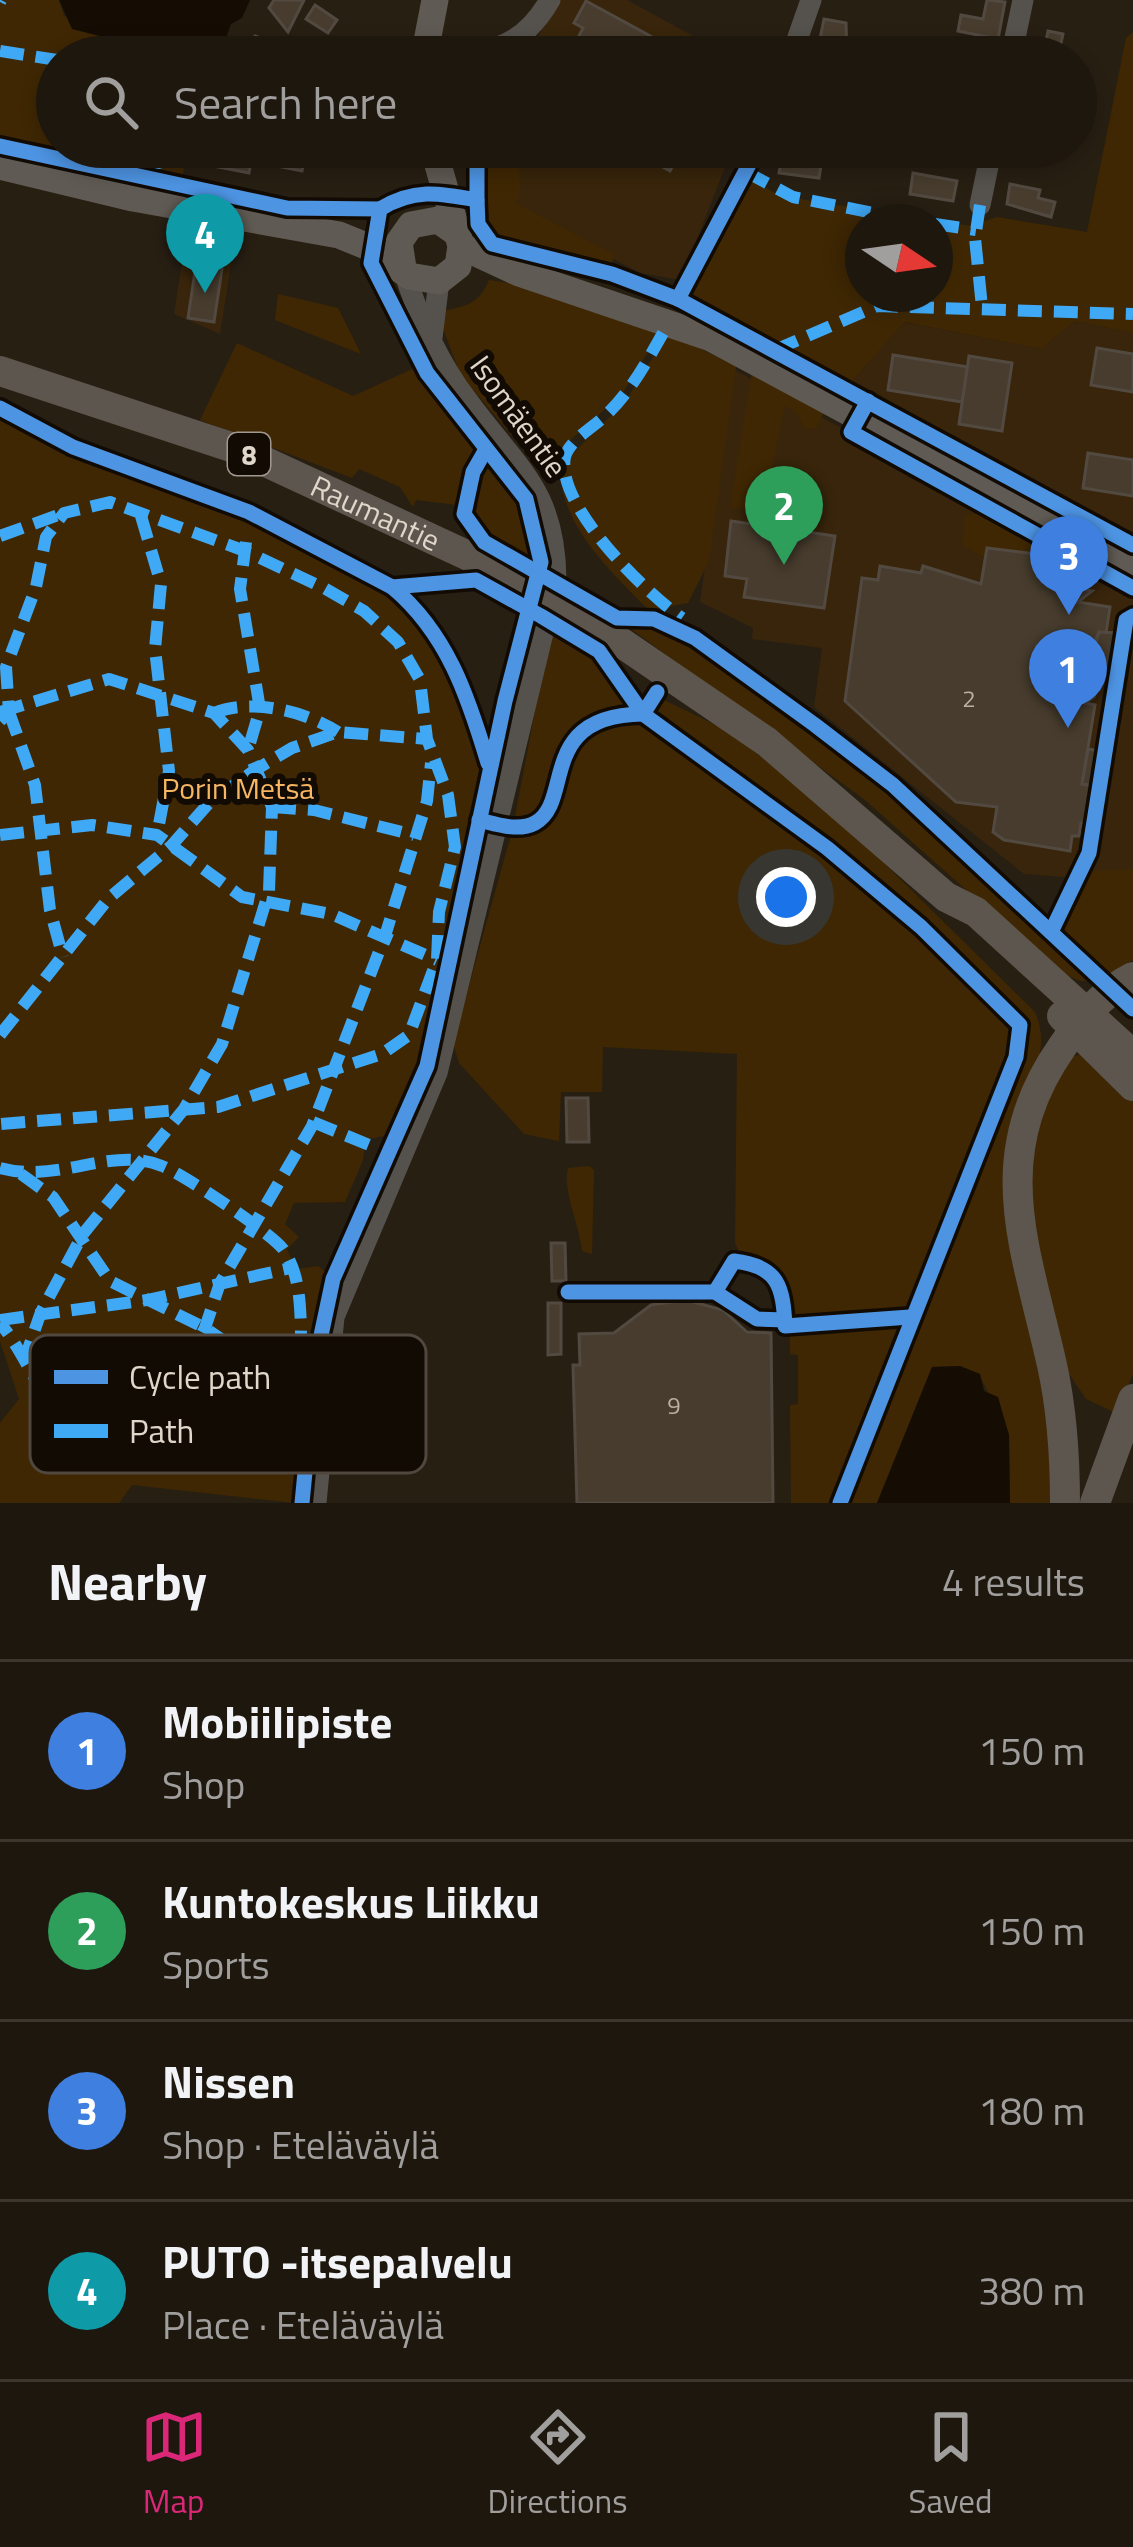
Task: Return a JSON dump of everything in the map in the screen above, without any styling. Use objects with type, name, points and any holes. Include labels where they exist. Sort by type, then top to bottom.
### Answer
[{"type":"highway","name":"Raumantie","points":[[0,371],[240,450],[488,565],[613,637],[767,742],[946,897],[961,925],[1133,1054]]},
{"type":"highway","points":[[1065,1503],[1053,1372],[1019,1244],[1016,1198],[1024,1123],[1035,1091],[1082,1019],[1133,977]]},
{"type":"highway","name":"Raumantie","points":[[1082,1019],[1133,1086]]},
{"type":"highway","points":[[1095,1503],[1133,1399]]},
{"type":"highway","points":[[1108,1503],[1133,1433]]},
{"type":"main road","points":[[428,36],[434,0]]},
{"type":"main road","points":[[0,166],[133,198],[339,235],[422,281],[519,273]]},
{"type":"main road","points":[[404,268],[399,242],[416,222],[430,168]]},
{"type":"main road","points":[[439,168],[460,240],[458,266],[443,279]]},
{"type":"main road","points":[[339,235],[438,220],[460,240],[519,273],[712,338],[1133,565]]},
{"type":"street","points":[[519,36],[532,30],[550,0]]},
{"type":"street","points":[[799,36],[812,0]]},
{"type":"street","points":[[1015,36],[1023,0]]},
{"type":"street","points":[[980,205],[988,168]]},
{"type":"street","name":"Isomäentie","points":[[332,1335],[334,1317],[437,1072],[556,579],[550,519],[542,495],[454,382],[416,312],[404,268]]},
{"type":"street","name":"Isomäentie","points":[[432,339],[443,279]]},
{"type":"street","name":"Isomäentie","points":[[316,1503],[319,1473]]},
{"type":"shaded area","points":[[59,0],[250,0],[227,36],[100,36],[72,29]]},
{"type":"shaded area","points":[[560,0],[627,0],[693,36],[538,36]]},
{"type":"shaded area","points":[[503,168],[725,168],[681,280],[640,273],[514,206]]},
{"type":"shaded area","points":[[189,217],[237,226],[220,334],[174,314]]},
{"type":"shaded area","points":[[1075,321],[1133,333],[1133,539],[849,385],[903,322],[1041,349]]},
{"type":"shaded area","points":[[733,369],[1133,586],[1133,882],[1024,874],[814,707],[822,648],[752,639],[753,628],[700,602]]},
{"type":"shaded area","points":[[960,1366],[980,1374],[984,1391],[998,1397],[1009,1435],[1010,1503],[877,1503],[932,1367]]},
{"type":"green space","points":[[0,0],[59,0],[64,16],[115,36],[36,36],[36,150],[0,137]]},
{"type":"green space","points":[[1133,32],[1133,333],[1075,321],[1041,349],[904,322],[849,385],[686,296],[751,179],[780,196],[845,206],[845,312],[953,312],[953,223],[971,226],[997,217],[1087,232],[1126,38]]},
{"type":"green space","points":[[114,168],[184,168],[182,181]]},
{"type":"green space","points":[[482,168],[519,168],[516,203],[615,255],[609,268],[501,242],[483,215]]},
{"type":"green space","points":[[489,280],[542,288],[661,331],[622,394],[539,468],[460,374],[437,312],[475,300]]},
{"type":"green space","points":[[278,294],[338,308],[361,354],[275,320]]},
{"type":"green space","points":[[668,333],[736,366],[709,561],[688,603],[649,610],[604,563],[577,525],[562,485],[562,464],[625,402]]},
{"type":"green space","points":[[237,343],[353,396],[419,366],[478,452],[461,479],[457,505],[416,500],[413,507],[400,487],[359,469],[352,478],[200,420]]},
{"type":"green space","points":[[752,372],[826,407],[817,428],[805,429],[795,411],[784,406],[764,512],[730,507]]},
{"type":"green space","name":"Porin Metsä","points":[[0,419],[85,463],[178,492],[263,528],[387,594],[422,626],[451,669],[472,718],[481,791],[437,1009],[393,1134],[365,1140],[363,1160],[345,1202],[294,1203],[285,1224],[299,1237],[287,1249],[296,1269],[318,1266],[328,1274],[314,1335],[30,1335],[30,1473],[297,1473],[294,1503],[132,1485],[119,1503],[0,1503],[0,1423],[19,1399],[0,1341]]},
{"type":"green space","points":[[487,461],[524,509],[535,568],[488,537],[472,514],[476,482]]},
{"type":"green space","points":[[982,511],[1084,564],[1082,580],[1036,554],[987,547],[984,558],[962,544],[965,516]]},
{"type":"green space","points":[[640,626],[678,636],[713,655],[819,734],[941,836],[1099,980],[1081,981],[1058,972],[865,800],[631,629]]},
{"type":"green space","points":[[550,632],[595,655],[627,709],[586,723],[574,734],[536,817],[514,822]]},
{"type":"green space","points":[[662,699],[726,730],[824,804],[1035,1012],[1040,1053],[1013,1118],[1056,1503],[1010,1503],[1009,1435],[979,1374],[960,1366],[932,1367],[877,1503],[845,1503],[966,1204],[1025,1031],[1021,1020],[889,898],[751,784],[654,713]]},
{"type":"green space","points":[[624,719],[642,719],[680,735],[826,847],[921,927],[1020,1025],[1016,1057],[910,1317],[793,1322],[790,1292],[774,1266],[741,1256],[735,1243],[737,1054],[603,1047],[602,1092],[561,1092],[559,1141],[524,1134],[459,1063],[453,1043],[511,835],[540,827],[582,740]]},
{"type":"green space","points":[[1133,869],[1133,960],[1107,975],[1060,929],[1087,871]]},
{"type":"green space","points":[[1082,1054],[1133,1096],[1133,1374],[1116,1413],[1086,1399],[1065,1368],[1023,1192],[1038,1112],[1070,1057]]},
{"type":"green space","points":[[589,1166],[594,1170],[592,1254],[582,1251],[567,1177],[568,1168]]},
{"type":"green space","points":[[903,1323],[837,1503],[791,1503],[790,1405],[798,1404],[798,1355],[790,1354],[790,1332]]},
{"type":"building","points":[[274,0],[304,0],[288,32],[269,8]]},
{"type":"building","points":[[987,0],[1005,2],[999,36],[958,31],[961,15],[983,19]]},
{"type":"building","points":[[586,1],[650,36],[579,36],[583,28],[574,23]]},
{"type":"building","points":[[315,5],[337,20],[328,33],[306,19]]},
{"type":"building","points":[[824,19],[846,23],[846,36],[821,36]]},
{"type":"building","points":[[780,168],[821,168],[819,178],[779,173]]},
{"type":"building","points":[[913,173],[957,181],[953,201],[910,194]]},
{"type":"building","points":[[1010,184],[1040,190],[1038,198],[1055,202],[1051,217],[1007,204]]},
{"type":"building","points":[[196,265],[222,269],[214,322],[188,318]]},
{"type":"building","points":[[1097,348],[1133,354],[1133,392],[1091,385]]},
{"type":"building","points":[[893,355],[968,367],[962,402],[888,390]]},
{"type":"building","points":[[969,356],[1012,363],[1002,431],[959,424]]},
{"type":"building","points":[[1088,453],[1133,460],[1133,496],[1083,488]]},
{"type":"building","points":[[731,521],[835,536],[824,608],[744,597],[747,579],[725,576]]},
{"type":"building","points":[[987,548],[1036,554],[1082,580],[1080,589],[1092,591],[1078,602],[1110,607],[1106,633],[1099,632],[1090,651],[1085,678],[1094,697],[1085,703],[1095,705],[1082,784],[1092,786],[1086,823],[1081,823],[1079,836],[1072,836],[1070,851],[1004,840],[993,832],[997,807],[956,802],[845,701],[862,578],[878,580],[880,566],[921,573],[923,566],[981,584]]},
{"type":"building","points":[[1099,632],[1116,633],[1109,681],[1086,677]]},
{"type":"building","points":[[1088,749],[1100,751],[1095,786],[1082,784]]},
{"type":"building","points":[[566,1098],[588,1098],[589,1142],[567,1142]]},
{"type":"building","points":[[551,1243],[565,1243],[566,1281],[552,1281]]},
{"type":"building","points":[[686,1300],[723,1310],[747,1332],[771,1333],[773,1503],[577,1503],[573,1365],[580,1365],[579,1334],[614,1333],[651,1305]]},
{"type":"building","points":[[548,1303],[561,1303],[561,1354],[548,1355]]},
{"type":"marked path","points":[[0,51],[36,57]]},
{"type":"marked path","points":[[158,168],[163,183]]},
{"type":"marked path","points":[[746,172],[793,197],[845,207]]},
{"type":"marked path","points":[[980,205],[975,238],[982,307]]},
{"type":"marked path","points":[[953,227],[976,230]]},
{"type":"marked path","points":[[775,350],[877,306],[1133,314]]},
{"type":"marked path","points":[[663,333],[622,398],[567,451],[566,477],[574,499],[606,546],[682,618]]},
{"type":"marked path","points":[[0,721],[9,712],[6,667],[36,587],[46,537],[64,513],[110,502],[245,551],[324,588],[364,611],[398,642],[420,680],[427,739],[448,795],[455,847],[439,912],[437,960],[409,1035],[382,1054],[218,1107],[0,1124]]},
{"type":"marked path","points":[[0,536],[64,513]]},
{"type":"marked path","points":[[141,516],[161,584],[155,649],[169,771],[157,835]]},
{"type":"marked path","points":[[246,542],[240,589],[260,709],[248,750]]},
{"type":"marked path","points":[[0,712],[109,679],[214,713],[248,750],[272,807],[269,891],[222,1044],[184,1109],[83,1234],[33,1335]]},
{"type":"marked path","points":[[214,713],[245,707],[278,709],[338,732]]},
{"type":"marked path","points":[[9,712],[35,785],[50,910],[63,957]]},
{"type":"marked path","points":[[0,1035],[108,899],[172,845],[209,803],[255,770],[292,748],[338,732],[427,739]]},
{"type":"marked path","points":[[201,1335],[220,1283],[312,1126],[385,936],[427,801],[431,763]]},
{"type":"marked path","points":[[272,807],[314,810],[414,835]]},
{"type":"marked path","points":[[0,835],[92,825],[157,835],[242,897],[331,914],[437,960]]},
{"type":"marked path","points":[[313,1122],[374,1147]]},
{"type":"marked path","points":[[0,1168],[43,1171],[124,1160],[173,1171],[283,1249],[299,1297],[300,1335]]},
{"type":"marked path","points":[[21,1174],[53,1197],[110,1281],[215,1335]]},
{"type":"marked path","points":[[0,1320],[147,1300],[291,1268]]},
{"type":"marked path","points":[[0,1323],[30,1370]]},
{"type":"marked path","points":[[26,1355],[30,1344]]},
{"type":"cycle path","points":[[0,146],[36,154]]},
{"type":"cycle path","points":[[102,168],[287,208],[380,209]]},
{"type":"cycle path","points":[[321,1335],[333,1279],[427,1066],[505,701],[541,562],[526,499],[427,373],[371,263],[380,209],[427,194],[477,200],[477,168]]},
{"type":"cycle path","points":[[678,299],[747,168]]},
{"type":"cycle path","points":[[477,200],[478,224],[492,244],[612,274],[678,299],[1133,545]]},
{"type":"cycle path","points":[[868,401],[851,432],[1133,588]]},
{"type":"cycle path","points":[[0,408],[73,447],[249,512],[392,587],[476,580],[599,651],[643,714],[827,848],[921,927],[1020,1025],[1016,1057],[840,1503]]},
{"type":"cycle path","points":[[485,451],[473,472],[464,514],[484,542],[617,618],[654,619],[695,638],[893,785],[1133,1009]]},
{"type":"cycle path","points":[[392,587],[441,645],[463,690],[488,763]]},
{"type":"cycle path","points":[[1052,930],[1089,853],[1126,620],[1133,616]]},
{"type":"cycle path","points":[[479,820],[514,827],[535,823],[553,797],[572,743],[586,728],[609,718],[643,714],[657,692]]},
{"type":"cycle path","points":[[715,1292],[734,1261],[760,1268],[775,1280],[785,1326],[910,1317]]},
{"type":"cycle path","points":[[568,1292],[715,1292],[757,1319],[785,1320]]},
{"type":"cycle path","points":[[302,1503],[305,1473]]},
{"type":"place","name":"PUTO -itsepalvelu","points":[[205,293]]},
{"type":"place","name":"Kuntokeskus Liikku","points":[[784,565]]},
{"type":"place","name":"Nissen","points":[[1069,615]]},
{"type":"place","name":"Mobiilipiste","points":[[1068,728]]}]
